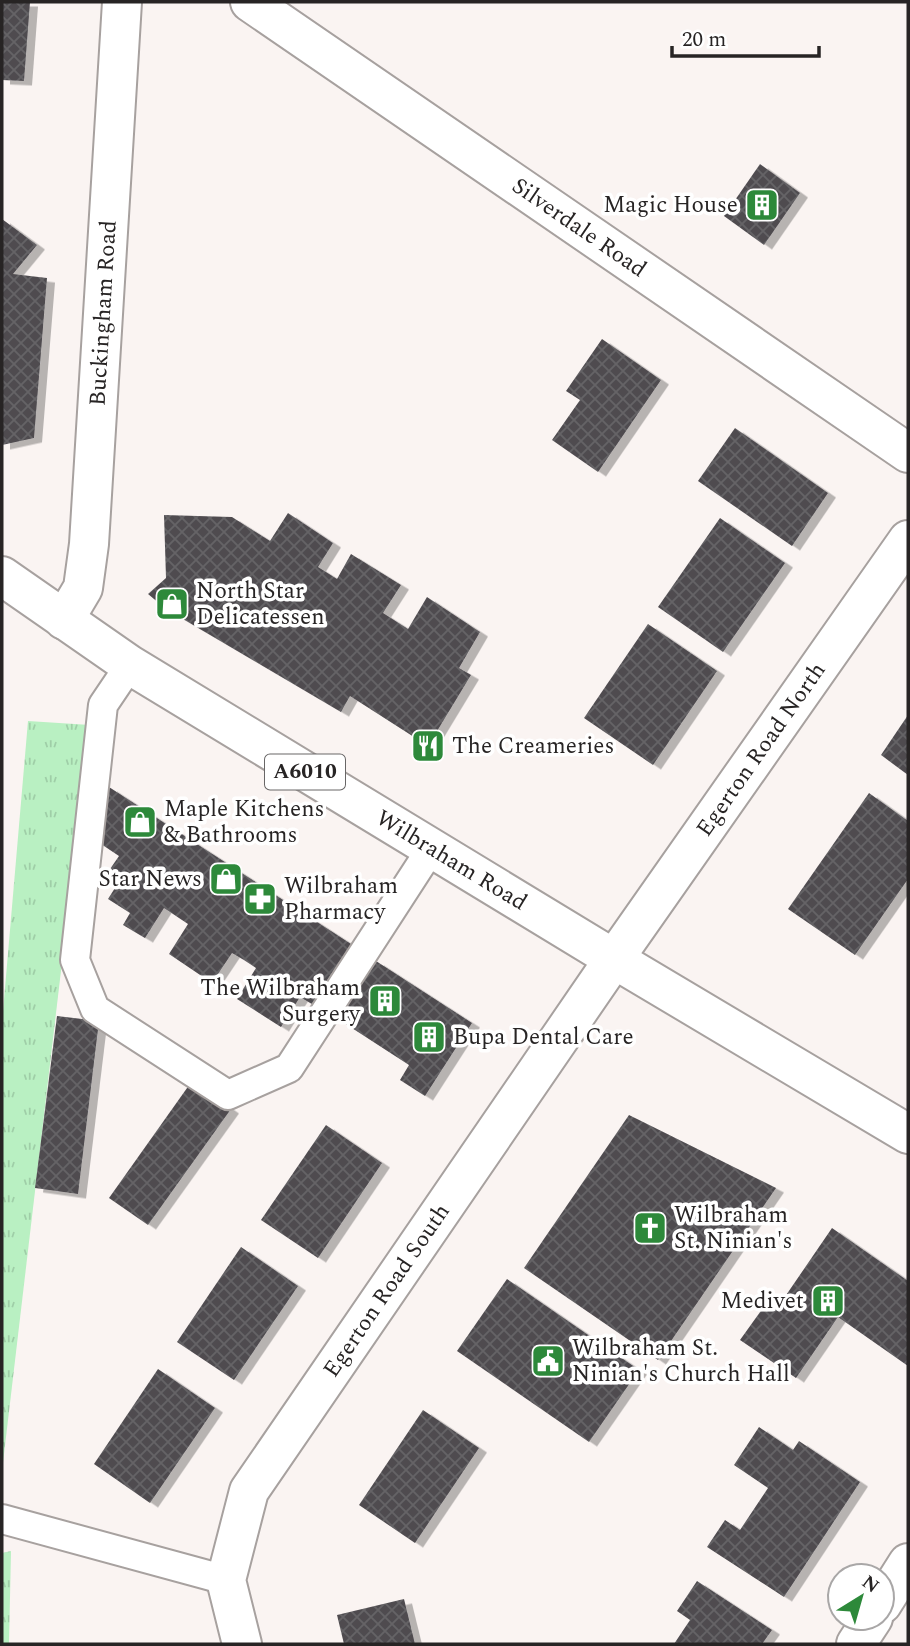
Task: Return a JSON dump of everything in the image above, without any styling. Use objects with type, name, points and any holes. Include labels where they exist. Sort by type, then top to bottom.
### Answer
[{"type":"main road","name":"Buckingham Road","points":[[64,620],[83,588],[89,544],[122,2]]},
{"type":"main road","name":"Silverdale Road","points":[[250,2],[908,453]]},
{"type":"main road","name":"Egerton Road North","points":[[614,959],[908,540]]},
{"type":"main road","name":"Wilbraham Road","points":[[2,576],[130,665],[431,849],[908,1134]]},
{"type":"main road","name":"Egerton Road South","points":[[242,1644],[226,1580],[249,1491],[614,959]]},
{"type":"main road","points":[[896,1582],[908,1563]]},
{"type":"lane","points":[[130,665],[103,705],[75,960],[95,1009],[228,1095],[289,1068],[431,849]]},
{"type":"lane","points":[[2,1519],[226,1580]]},
{"type":"green space","points":[[28,721],[90,725],[2,1471],[2,1023]]},
{"type":"green space","points":[[11,1551],[9,1644],[2,1644],[2,1553]]},
{"type":"building","points":[[2,2],[30,2],[24,81],[2,80]]},
{"type":"building","name":"Magic House","points":[[760,164],[800,193],[764,245],[724,216]]},
{"type":"building","points":[[2,219],[37,245],[13,274],[47,278],[34,438],[2,445]]},
{"type":"building","points":[[602,339],[661,380],[598,472],[552,440],[580,400],[566,391]]},
{"type":"building","points":[[735,428],[828,493],[792,546],[698,481]]},
{"type":"building","points":[[288,513],[333,543],[318,567],[337,579],[351,554],[401,585],[383,613],[408,629],[427,597],[480,632],[459,668],[471,675],[428,746],[350,696],[341,712],[166,609],[148,594],[166,578],[164,515],[232,517],[270,541]]},
{"type":"building","points":[[720,518],[785,563],[723,652],[658,607]]},
{"type":"building","points":[[648,624],[717,671],[653,765],[584,718]]},
{"type":"building","points":[[908,715],[908,775],[881,755]]},
{"type":"building","points":[[109,787],[351,944],[312,1004],[300,997],[281,1027],[237,999],[256,968],[244,960],[232,953],[212,983],[169,954],[188,924],[164,908],[145,938],[123,925],[130,913],[108,899],[120,880],[108,872],[119,856],[101,844]]},
{"type":"building","points":[[869,793],[908,821],[908,879],[855,955],[788,909]]},
{"type":"building","points":[[376,961],[472,1023],[425,1096],[400,1080],[409,1065],[338,1019]]},
{"type":"building","points":[[57,1016],[99,1021],[78,1194],[35,1188]]},
{"type":"building","points":[[192,1081],[231,1109],[148,1225],[109,1198]]},
{"type":"building","name":"Wilbraham St. Ninian's","points":[[629,1115],[776,1188],[658,1360],[524,1268]]},
{"type":"building","points":[[326,1125],[382,1163],[318,1258],[261,1220]]},
{"type":"building","name":"Medivet","points":[[832,1228],[908,1281],[908,1366],[838,1317],[796,1378],[740,1340],[770,1298],[780,1304]]},
{"type":"building","points":[[241,1247],[298,1286],[234,1380],[177,1342]]},
{"type":"building","name":"Wilbraham St. Ninian's Church Hall","points":[[507,1279],[639,1370],[589,1442],[457,1351]]},
{"type":"building","points":[[158,1369],[215,1408],[150,1503],[94,1464]]},
{"type":"building","points":[[423,1410],[479,1448],[415,1543],[359,1505]]},
{"type":"building","points":[[759,1427],[793,1450],[799,1441],[860,1482],[784,1597],[707,1547],[725,1520],[740,1530],[768,1488],[734,1465]]},
{"type":"building","points":[[697,1581],[772,1630],[762,1644],[674,1644],[690,1620],[677,1611]]},
{"type":"building","points":[[404,1599],[415,1644],[344,1644],[337,1615]]},
{"type":"place","name":"Magic House","points":[[762,205]]},
{"type":"place","name":"North Star Delicatessen","points":[[172,604]]},
{"type":"place","name":"The Creameries","points":[[428,746]]},
{"type":"place","name":"Maple Kitchens & Bathrooms","points":[[140,822]]},
{"type":"place","name":"Star News","points":[[226,879]]},
{"type":"place","name":"Wilbraham Pharmacy","points":[[260,899]]},
{"type":"place","name":"The Wilbraham Surgery","points":[[385,1001]]},
{"type":"place","name":"Bupa Dental Care","points":[[429,1037]]},
{"type":"place","name":"Wilbraham St. Ninian's","points":[[650,1228]]},
{"type":"place","name":"Medivet","points":[[828,1301]]},
{"type":"place","name":"Wilbraham St. Ninian's Church Hall","points":[[548,1361]]}]
